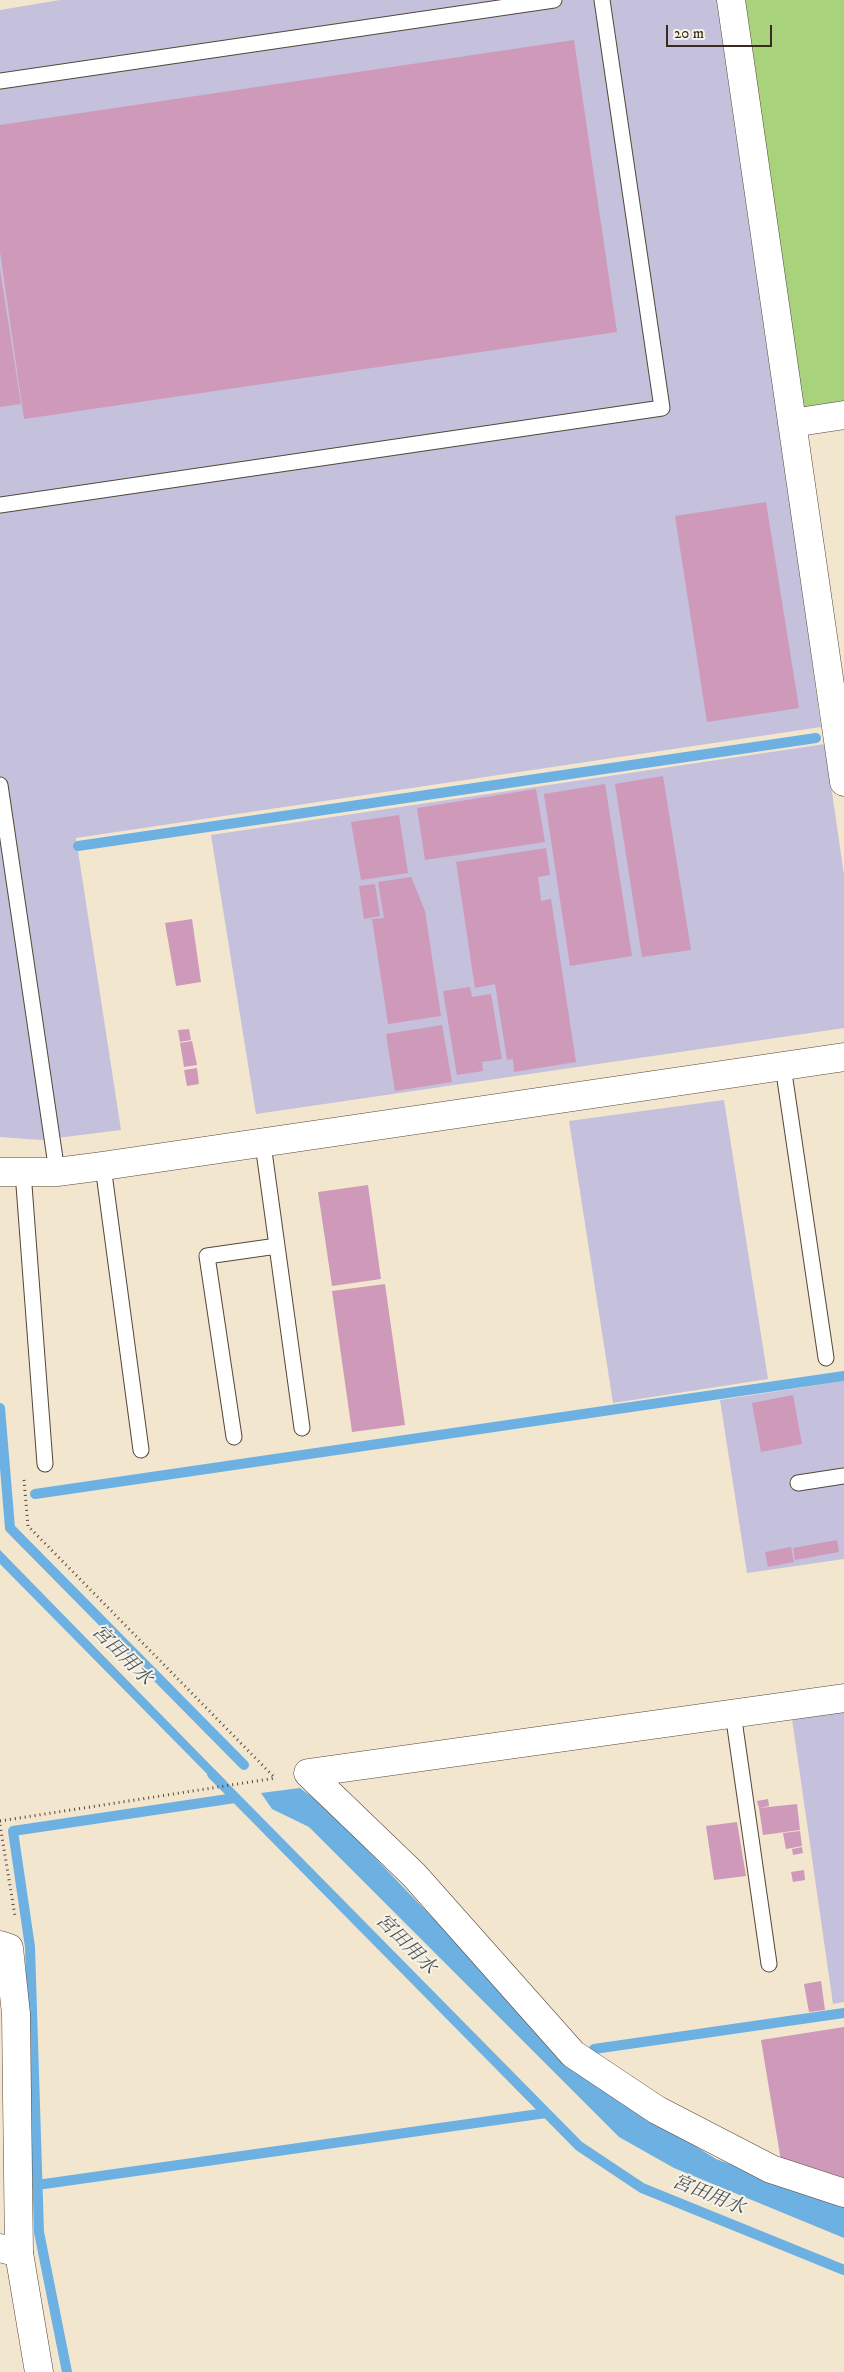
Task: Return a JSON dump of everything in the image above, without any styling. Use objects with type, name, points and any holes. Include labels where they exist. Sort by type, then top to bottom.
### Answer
[{"type":"street","points":[[730,0],[844,782]]},
{"type":"street","points":[[792,423],[844,415]]},
{"type":"street","points":[[12,1172],[57,1172],[263,1144],[844,1057]]},
{"type":"street","points":[[308,1773],[844,1698]]},
{"type":"street","points":[[308,1773],[414,1875],[573,2054],[657,2110],[771,2168],[844,2193]]},
{"type":"street","points":[[5,1946],[16,2014],[9,2250],[39,2372]]},
{"type":"lane","points":[[0,81],[554,0]]},
{"type":"lane","points":[[0,505],[662,408],[602,0]]},
{"type":"lane","points":[[0,785],[57,1172]]},
{"type":"lane","points":[[783,1066],[826,1358]]},
{"type":"lane","points":[[263,1144],[302,1428]]},
{"type":"lane","points":[[102,1166],[141,1450]]},
{"type":"lane","points":[[12,1172],[45,1464]]},
{"type":"lane","points":[[234,1437],[207,1256],[277,1246]]},
{"type":"lane","points":[[798,1483],[844,1476]]},
{"type":"lane","points":[[732,1713],[769,1964]]},
{"type":"path","points":[[23,1477],[28,1526],[275,1778]]},
{"type":"path","points":[[5,1946],[16,1926],[0,1823],[308,1773]]},
{"type":"shaded area","points":[[60,0],[722,0],[821,727],[76,838],[121,1130],[41,1140],[0,1137],[0,10]]},
{"type":"shaded area","points":[[825,744],[844,875],[844,1028],[256,1114],[211,835]]},
{"type":"shaded area","points":[[724,1100],[768,1379],[613,1403],[569,1121]]},
{"type":"shaded area","points":[[844,1381],[844,1559],[747,1573],[720,1400]]},
{"type":"shaded area","points":[[844,1711],[844,2002],[833,2004],[792,1719]]},
{"type":"green space","points":[[738,0],[844,0],[844,405],[808,410],[797,405]]},
{"type":"water","points":[[0,1550],[227,1782],[217,1784],[0,1564]]},
{"type":"water","points":[[300,1788],[326,1807],[588,2079],[716,2159],[844,2206],[844,2238],[674,2168],[619,2137],[309,1827],[272,1809],[261,1793]]},
{"type":"building","points":[[574,40],[617,332],[24,419],[0,252],[0,125]]},
{"type":"building","points":[[0,269],[21,404],[0,407]]},
{"type":"building","points":[[766,502],[799,708],[707,722],[675,516]]},
{"type":"building","points":[[663,776],[691,950],[642,957],[615,784]]},
{"type":"building","points":[[605,784],[632,956],[570,966],[544,794]]},
{"type":"building","points":[[536,789],[545,842],[425,860],[417,808]]},
{"type":"building","points":[[399,815],[408,873],[361,880],[351,822]]},
{"type":"building","points":[[546,848],[550,875],[538,877],[541,901],[551,899],[576,1062],[514,1072],[513,1059],[507,1060],[495,984],[475,988],[456,862]]},
{"type":"building","points":[[411,877],[425,911],[441,1016],[388,1024],[372,919],[384,918],[378,882]]},
{"type":"building","points":[[375,884],[380,916],[364,919],[359,886]]},
{"type":"building","points":[[192,919],[201,982],[176,986],[165,923]]},
{"type":"building","points":[[470,987],[472,997],[491,994],[502,1059],[482,1062],[483,1071],[457,1075],[443,991]]},
{"type":"building","points":[[442,1025],[452,1082],[395,1091],[386,1034]]},
{"type":"building","points":[[189,1029],[191,1040],[180,1042],[178,1030]]},
{"type":"building","points":[[192,1041],[197,1065],[184,1067],[180,1043]]},
{"type":"building","points":[[197,1068],[199,1084],[187,1086],[184,1070]]},
{"type":"building","points":[[368,1185],[381,1279],[332,1286],[318,1192]]},
{"type":"building","points":[[385,1284],[405,1425],[352,1432],[332,1291]]},
{"type":"building","points":[[793,1395],[802,1444],[761,1452],[752,1403]]},
{"type":"building","points":[[837,1540],[839,1552],[795,1560],[793,1548]]},
{"type":"building","points":[[791,1547],[794,1562],[768,1567],[765,1552]]},
{"type":"building","points":[[768,1799],[769,1806],[759,1808],[757,1801]]},
{"type":"building","points":[[797,1804],[800,1830],[763,1835],[759,1808]]},
{"type":"building","points":[[737,1822],[746,1876],[714,1880],[706,1826]]},
{"type":"building","points":[[800,1831],[802,1846],[786,1849],[783,1833]]},
{"type":"building","points":[[802,1847],[803,1853],[793,1855],[792,1849]]},
{"type":"building","points":[[804,1870],[805,1880],[793,1882],[791,1872]]},
{"type":"building","points":[[821,1981],[825,2010],[809,2012],[804,1984]]},
{"type":"building","points":[[844,2027],[844,2182],[781,2161],[761,2040]]},
{"type":"waterway","points":[[78,846],[816,738]]},
{"type":"waterway","points":[[35,1494],[844,1376]]},
{"type":"waterway","points":[[0,1408],[10,1528],[244,1765]]},
{"type":"waterway","name":"宮田用水","points":[[212,1774],[579,2146],[642,2188],[844,2270]]},
{"type":"waterway","points":[[67,2372],[39,2232],[30,1947],[13,1831],[235,1798]]},
{"type":"waterway","points":[[594,2049],[844,2013]]},
{"type":"waterway","points":[[37,2185],[546,2113]]}]
